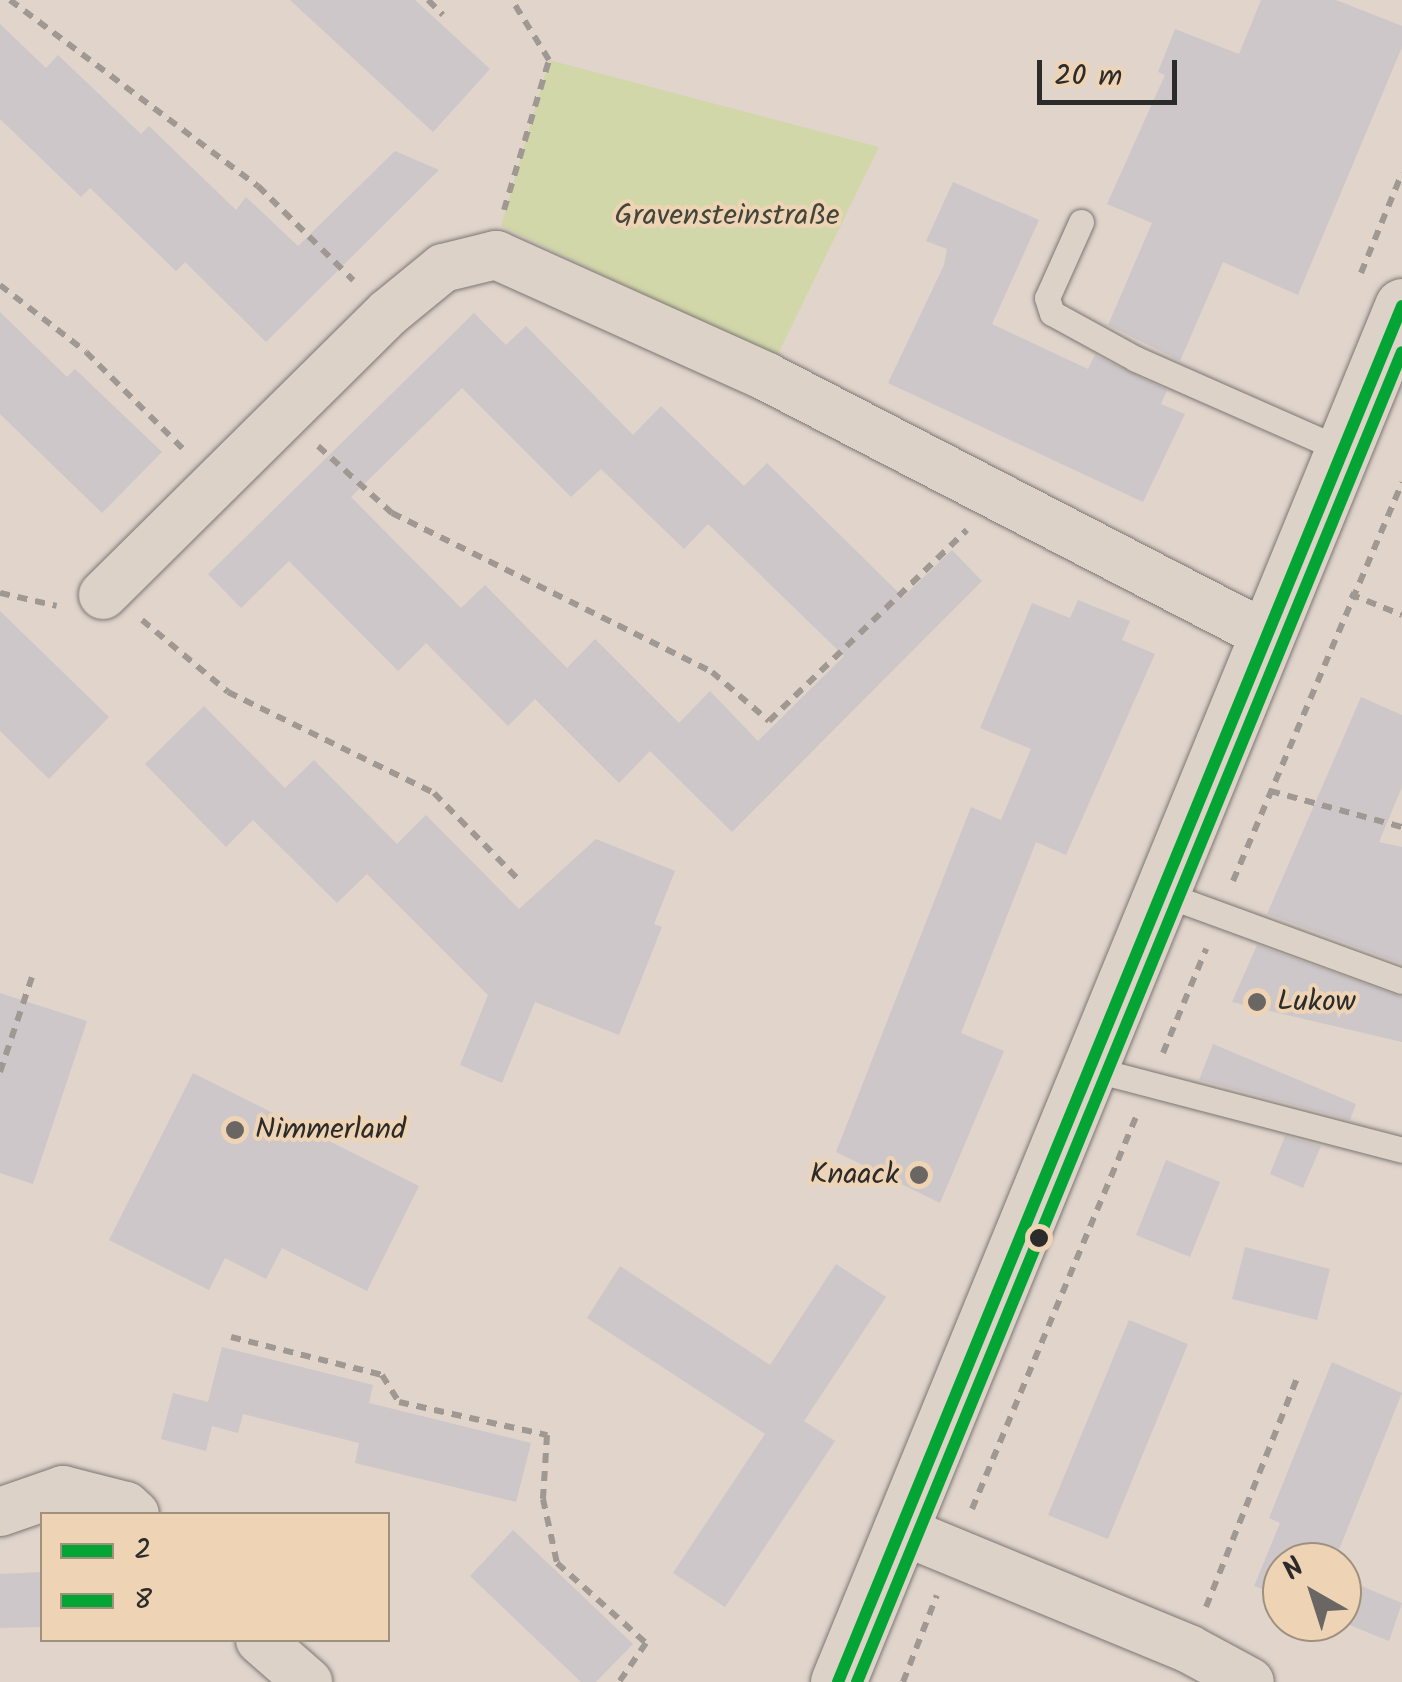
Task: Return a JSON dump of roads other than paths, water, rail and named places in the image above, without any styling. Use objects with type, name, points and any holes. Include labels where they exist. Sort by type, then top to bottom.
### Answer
[{"type":"main road","points":[[838,1682],[1402,306]]},
{"type":"street","points":[[105,593],[388,313],[443,268],[496,256],[767,377],[1268,636]]},
{"type":"street","points":[[0,1512],[63,1490],[126,1506],[133,1512]]},
{"type":"street","points":[[898,1529],[1189,1649],[1250,1682]]},
{"type":"street","points":[[262,1642],[308,1682]]},
{"type":"lane","points":[[1081,222],[1047,298],[1052,314],[1136,359],[1342,450]]},
{"type":"lane","points":[[1164,894],[1402,982]]},
{"type":"lane","points":[[1092,1068],[1402,1150]]},
{"type":"place","name":"Lukow","points":[[1257,1002]]},
{"type":"place","name":"Nimmerland","points":[[235,1130]]},
{"type":"place","name":"Knaack","points":[[919,1175]]},
{"type":"park label","name":"Gravensteinstraße","points":[[727,216]]}]
